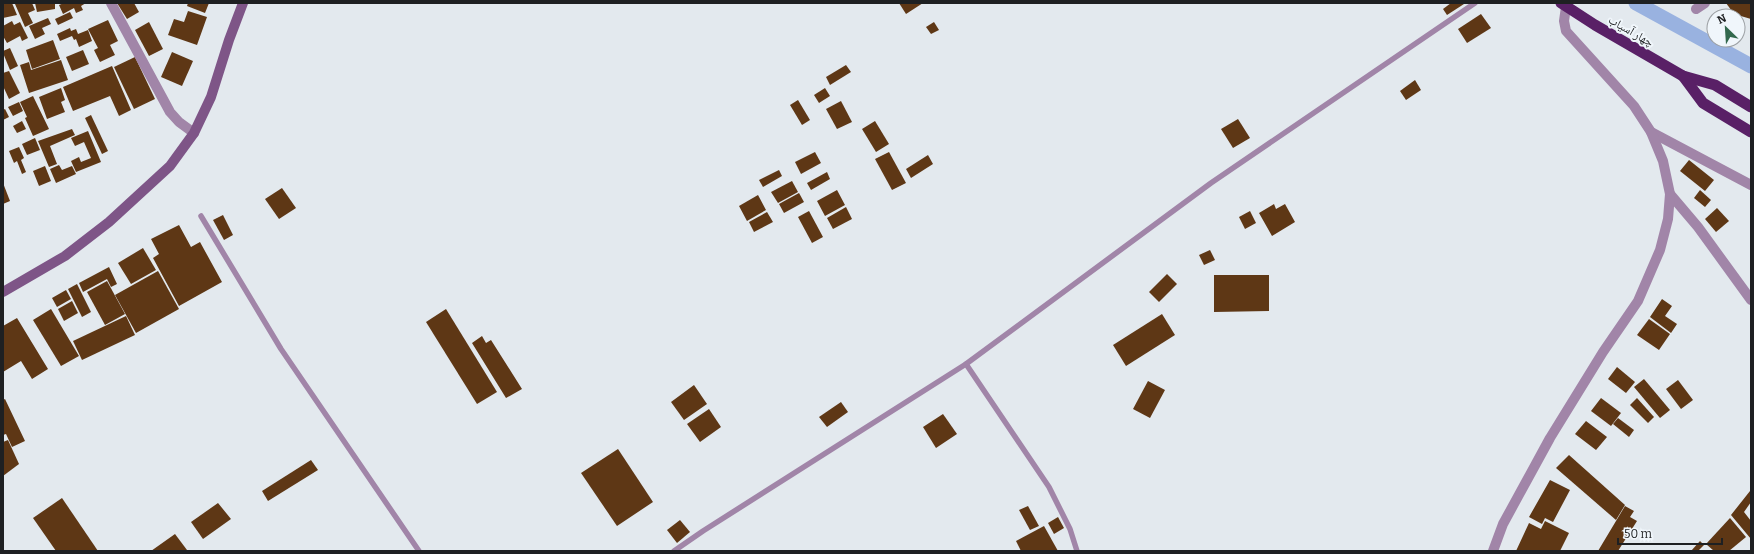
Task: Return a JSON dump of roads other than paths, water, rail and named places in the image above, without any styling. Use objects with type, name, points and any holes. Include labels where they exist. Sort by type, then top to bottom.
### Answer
[{"type":"highway","name":"چهار آسیاب","points":[[1564,5],[1683,76],[1715,85],[1751,107]]},
{"type":"highway","name":"چهار آسیاب","points":[[1683,76],[1703,103],[1751,132]]},
{"type":"main road","points":[[3,292],[65,256],[109,222],[170,166],[194,133],[211,97],[229,40],[243,3]]},
{"type":"street","points":[[111,3],[170,112],[179,122],[194,133]]},
{"type":"street","points":[[1493,551],[1503,524],[1550,438],[1603,352],[1638,301],[1660,250],[1668,219],[1670,194],[1663,161],[1651,132],[1634,106],[1566,31],[1564,5]]},
{"type":"street","points":[[1651,132],[1751,185]]},
{"type":"street","points":[[1670,194],[1698,227],[1751,300]]},
{"type":"lane","points":[[674,551],[710,526],[966,364],[1211,183],[1475,3]]},
{"type":"lane","points":[[201,216],[281,349],[419,551]]},
{"type":"lane","points":[[966,364],[1049,487],[1070,529],[1077,551]]},
{"type":"waterway","points":[[1636,3],[1751,66]]}]
